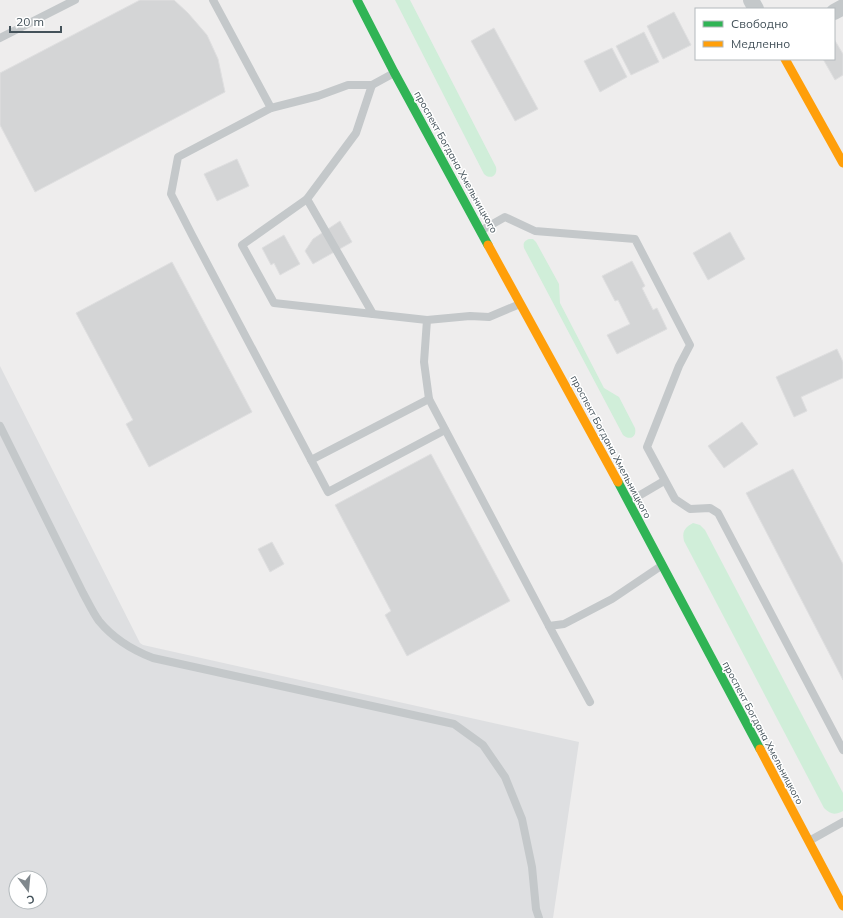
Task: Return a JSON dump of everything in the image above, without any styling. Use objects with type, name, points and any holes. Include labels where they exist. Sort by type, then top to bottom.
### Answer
[{"type":"main road","name":"проспект Богдана Хмельницкого","points":[[357,0],[394,72],[482,230],[629,502],[843,906]]},
{"type":"main road","points":[[786,60],[843,162]]},
{"type":"lane","points":[[0,38],[75,0]]},
{"type":"lane","points":[[213,0],[271,108]]},
{"type":"lane","points":[[394,72],[372,85],[348,85],[318,96],[271,108],[178,157],[171,194],[328,492],[445,430]]},
{"type":"lane","points":[[372,85],[356,133],[306,199],[242,245],[274,303],[427,320],[470,316],[489,317],[521,304]]},
{"type":"lane","points":[[306,199],[372,314]]},
{"type":"lane","points":[[482,230],[505,218],[535,231],[635,239],[690,345],[679,366],[647,447],[675,499],[690,509],[710,508],[718,513],[843,750]]},
{"type":"lane","points":[[427,320],[424,362],[429,399],[590,702]]},
{"type":"lane","points":[[311,460],[429,399]]},
{"type":"lane","points":[[0,426],[98,620],[116,638],[137,652],[153,658],[454,724],[482,745],[505,777],[522,819],[532,867],[536,909],[539,918]]},
{"type":"lane","points":[[629,502],[664,481]]},
{"type":"lane","points":[[549,626],[564,624],[612,599],[662,566]]},
{"type":"lane","points":[[808,842],[843,822]]},
{"type":"shaded area","points":[[0,366],[140,643],[143,645],[579,742],[553,918],[0,918]]},
{"type":"green space","points":[[395,0],[410,0],[496,167],[495,175],[489,177],[484,174]]},
{"type":"green space","points":[[529,239],[533,239],[536,242],[559,284],[560,303],[604,388],[619,397],[635,428],[634,436],[628,438],[623,435],[524,248],[524,242]]},
{"type":"green space","points":[[693,523],[700,525],[705,530],[843,793],[843,811],[833,814],[824,808],[684,541],[684,530]]},
{"type":"building","points":[[140,0],[174,0],[188,13],[207,35],[218,59],[225,92],[35,192],[0,125],[0,73]]},
{"type":"building","points":[[674,12],[691,45],[663,59],[647,26]]},
{"type":"building","points":[[494,28],[538,109],[515,121],[471,41]]},
{"type":"building","points":[[644,32],[659,62],[631,75],[616,46]]},
{"type":"building","points":[[835,41],[843,54],[843,75],[835,80],[824,60],[835,60]]},
{"type":"building","points":[[612,48],[627,77],[600,92],[584,61]]},
{"type":"building","points":[[237,159],[249,186],[217,201],[204,174]]},
{"type":"building","points":[[340,221],[352,242],[313,264],[305,251],[313,239]]},
{"type":"building","points":[[730,232],[745,259],[708,280],[693,253]]},
{"type":"building","points":[[284,235],[300,264],[280,275],[274,263],[271,265],[262,248]]},
{"type":"building","points":[[632,261],[645,286],[642,288],[653,310],[657,308],[667,329],[617,354],[607,335],[630,324],[618,300],[615,301],[602,276]]},
{"type":"building","points":[[172,262],[252,412],[149,467],[126,424],[133,420],[76,313]]},
{"type":"building","points":[[837,349],[843,362],[843,378],[801,397],[807,411],[794,417],[776,377]]},
{"type":"building","points":[[742,422],[758,444],[724,468],[708,446]]},
{"type":"building","points":[[431,454],[510,601],[407,656],[385,615],[391,611],[335,505]]},
{"type":"building","points":[[793,469],[843,564],[843,680],[746,493]]},
{"type":"building","points":[[272,542],[284,564],[270,572],[258,549]]},
{"type":"traffic: fast","points":[[357,0],[394,72],[488,245]]},
{"type":"traffic: fast","points":[[618,482],[760,749]]},
{"type":"traffic: slow","points":[[786,60],[843,163]]},
{"type":"traffic: slow","points":[[488,245],[618,482]]},
{"type":"traffic: slow","points":[[760,749],[843,906]]}]
